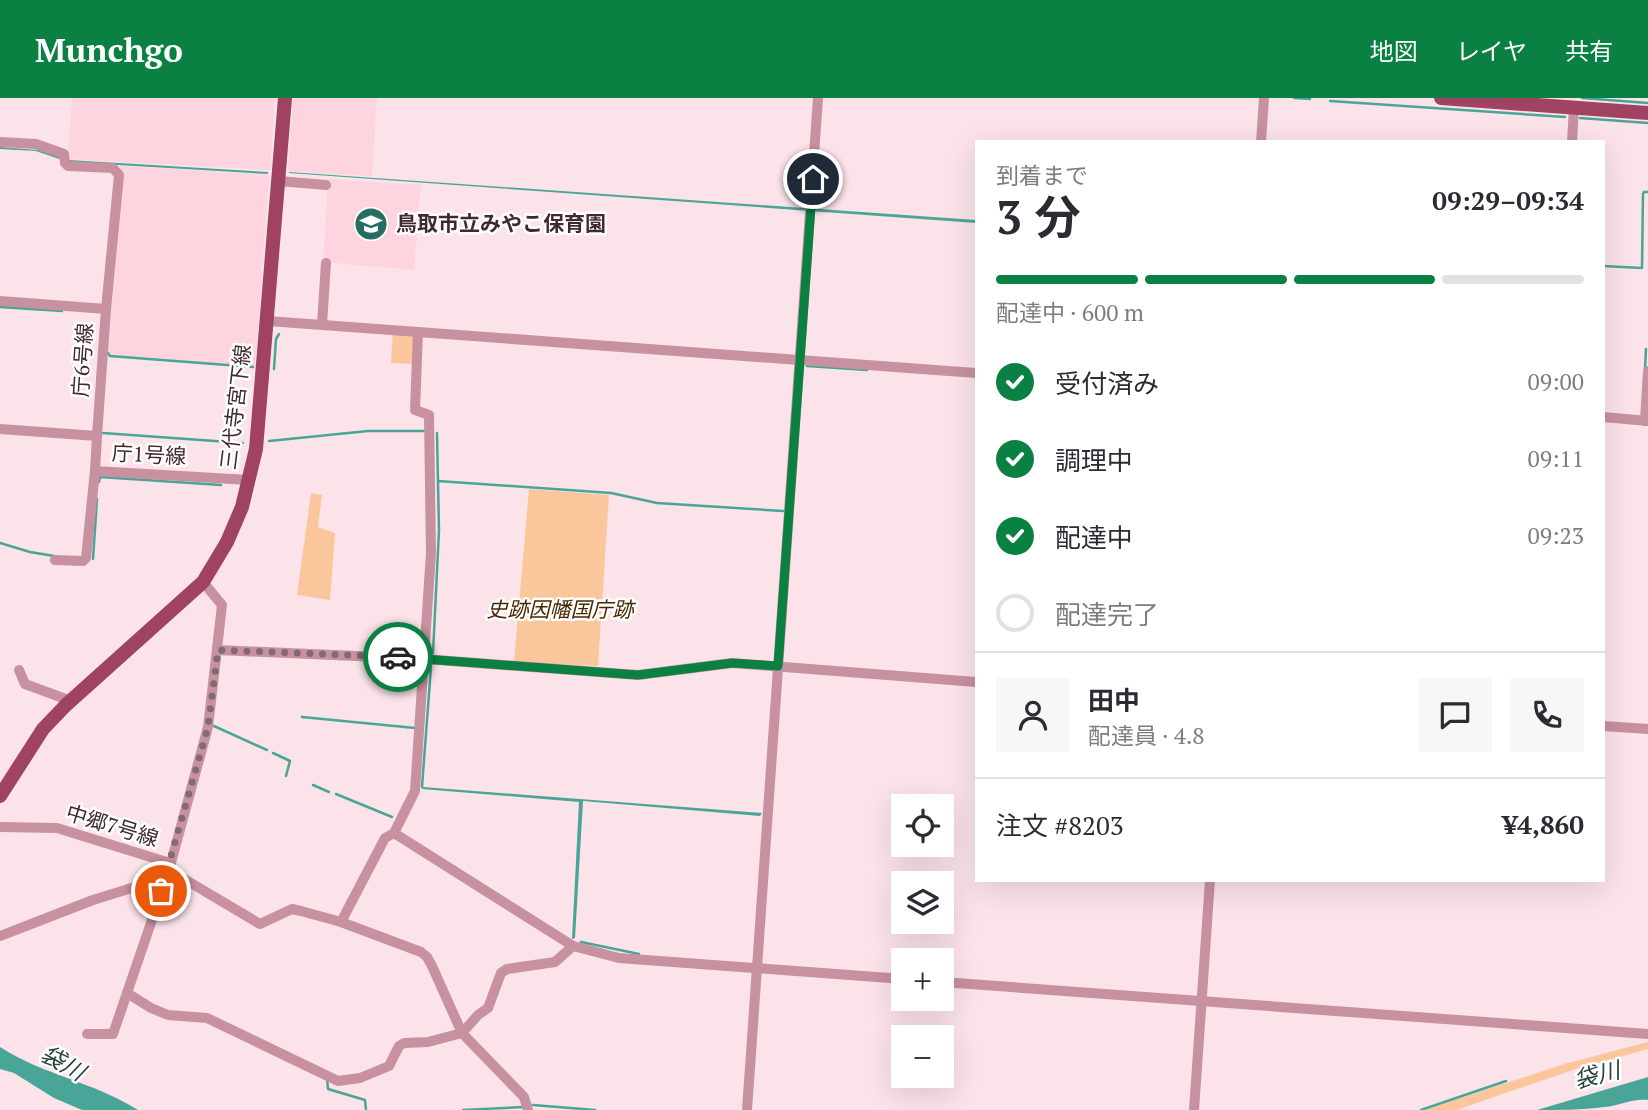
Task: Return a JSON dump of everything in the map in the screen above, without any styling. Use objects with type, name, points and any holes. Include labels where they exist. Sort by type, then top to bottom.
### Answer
[{"type":"main road","name":"三代寺宮下線","points":[[0,796],[43,729],[203,582],[227,542],[242,507],[256,449],[285,98]]},
{"type":"main road","points":[[1441,98],[1648,113]]},
{"type":"street","points":[[747,1110],[818,98]]},
{"type":"street","points":[[1261,140],[1264,98]]},
{"type":"street","points":[[1572,140],[1574,107]]},
{"type":"street","points":[[0,142],[36,144],[64,154],[68,166],[113,168],[118,175],[106,309]]},
{"type":"street","points":[[279,181],[326,185]]},
{"type":"street","points":[[322,324],[326,263]]},
{"type":"street","name":"庁6号線","points":[[0,302],[106,309],[97,436]]},
{"type":"street","points":[[268,321],[975,373]]},
{"type":"street","points":[[418,332],[415,410],[429,415],[431,552],[415,791],[394,833],[385,838],[341,922],[421,952],[427,957],[462,1033],[524,1097],[528,1110]]},
{"type":"street","points":[[1605,417],[1647,421],[1648,371]]},
{"type":"street","name":"庁1号線","points":[[0,429],[97,436],[95,471],[249,480]]},
{"type":"street","points":[[55,560],[83,562],[86,558],[95,471]]},
{"type":"street","points":[[86,1034],[113,1034],[169,866],[208,727],[222,605],[203,582]]},
{"type":"street","points":[[218,650],[424,659],[638,675],[732,663],[975,682]]},
{"type":"street","points":[[19,670],[25,684],[71,701]]},
{"type":"street","points":[[1605,726],[1648,729]]},
{"type":"street","name":"中郷7号線","points":[[0,827],[57,828],[169,866],[260,924],[292,909],[341,922]]},
{"type":"street","points":[[394,833],[573,946],[619,958],[891,978]]},
{"type":"street","points":[[0,936],[93,900],[151,882],[169,866]]},
{"type":"street","points":[[1194,1110],[1210,882]]},
{"type":"street","points":[[127,993],[150,1008],[168,1015],[207,1018],[338,1081],[360,1078],[389,1066],[399,1046],[404,1043],[428,1042],[462,1033],[488,1008],[501,973],[507,969],[555,962],[573,946]]},
{"type":"street","points":[[954,983],[1648,1034]]},
{"type":"shaded area","points":[[72,98],[275,98],[270,170],[68,159]]},
{"type":"shaded area","points":[[293,98],[377,98],[372,176],[288,171]]},
{"type":"shaded area","points":[[0,147],[38,150],[69,160],[268,174],[68,162],[36,151]]},
{"type":"shaded area","points":[[121,166],[269,175],[255,368],[110,357],[106,352]]},
{"type":"shaded area","points":[[289,173],[975,220],[975,223]]},
{"type":"shaded area","name":"鳥取市立みやこ保育園","points":[[328,179],[421,185],[414,270],[323,262]]},
{"type":"shaded area","points":[[422,789],[762,813],[760,816],[583,801],[575,938],[572,939],[579,802]]},
{"type":"shaded area","points":[[0,1047],[16,1057],[104,1092],[138,1110],[82,1110],[54,1098],[14,1073],[0,1069]]},
{"type":"shaded area","points":[[1648,1077],[1648,1100],[1596,1108],[1537,1110]]},
{"type":"green space","points":[[393,332],[415,337],[414,364],[391,363]]},
{"type":"green space","name":"史跡因幡国庁跡","points":[[529,489],[609,495],[598,666],[514,662]]},
{"type":"green space","points":[[311,493],[322,495],[318,527],[335,533],[330,600],[297,595]]},
{"type":"green space","points":[[1648,1042],[1648,1049],[1576,1069],[1456,1110],[1424,1110],[1564,1064]]},
{"type":"waterway","points":[[1294,98],[1310,99]]},
{"type":"waterway","points":[[1582,98],[1648,103]]},
{"type":"waterway","points":[[1330,101],[1565,117]]},
{"type":"waterway","points":[[1580,118],[1648,123]]},
{"type":"waterway","points":[[1605,266],[1642,268],[1643,194],[1648,192]]},
{"type":"waterway","points":[[0,307],[62,311]]},
{"type":"waterway","points":[[274,369],[276,339],[279,334]]},
{"type":"waterway","points":[[1645,369],[1646,349]]},
{"type":"waterway","points":[[108,353],[110,356],[253,367]]},
{"type":"waterway","points":[[807,366],[867,370]]},
{"type":"waterway","points":[[269,441],[368,431],[424,431]]},
{"type":"waterway","points":[[103,433],[243,443]]},
{"type":"waterway","points":[[433,653],[439,530],[437,433]]},
{"type":"waterway","points":[[99,482],[100,477],[221,485]]},
{"type":"waterway","points":[[438,481],[611,493],[657,503],[783,511]]},
{"type":"waterway","points":[[93,559],[97,499]]},
{"type":"waterway","points":[[0,543],[54,556]]},
{"type":"waterway","points":[[422,787],[431,667]]},
{"type":"waterway","points":[[302,717],[415,728]]},
{"type":"waterway","points":[[214,726],[267,750]]},
{"type":"waterway","points":[[273,753],[290,761],[286,776]]},
{"type":"waterway","points":[[313,785],[329,792]]},
{"type":"waterway","points":[[336,794],[392,817]]},
{"type":"waterway","points":[[581,942],[639,954]]},
{"type":"waterway","points":[[327,1078],[328,1089],[365,1100],[366,1110]]},
{"type":"waterway","points":[[1421,1110],[1506,1081]]},
{"type":"waterway","points":[[533,1105],[595,1110]]},
{"type":"waterway","points":[[463,1110],[523,1107]]},
{"type":"way so far","points":[[161,891],[208,727],[218,650],[398,657]]},
{"type":"place","name":"鳥取市立みやこ保育園","points":[[371,224]]},
{"type":"route","points":[[398,657],[638,675],[732,663],[778,666],[813,179]]},
{"type":"water label","name":"袋川","points":[[63,1063]]},
{"type":"water label","name":"袋川","points":[[1597,1075]]}]
